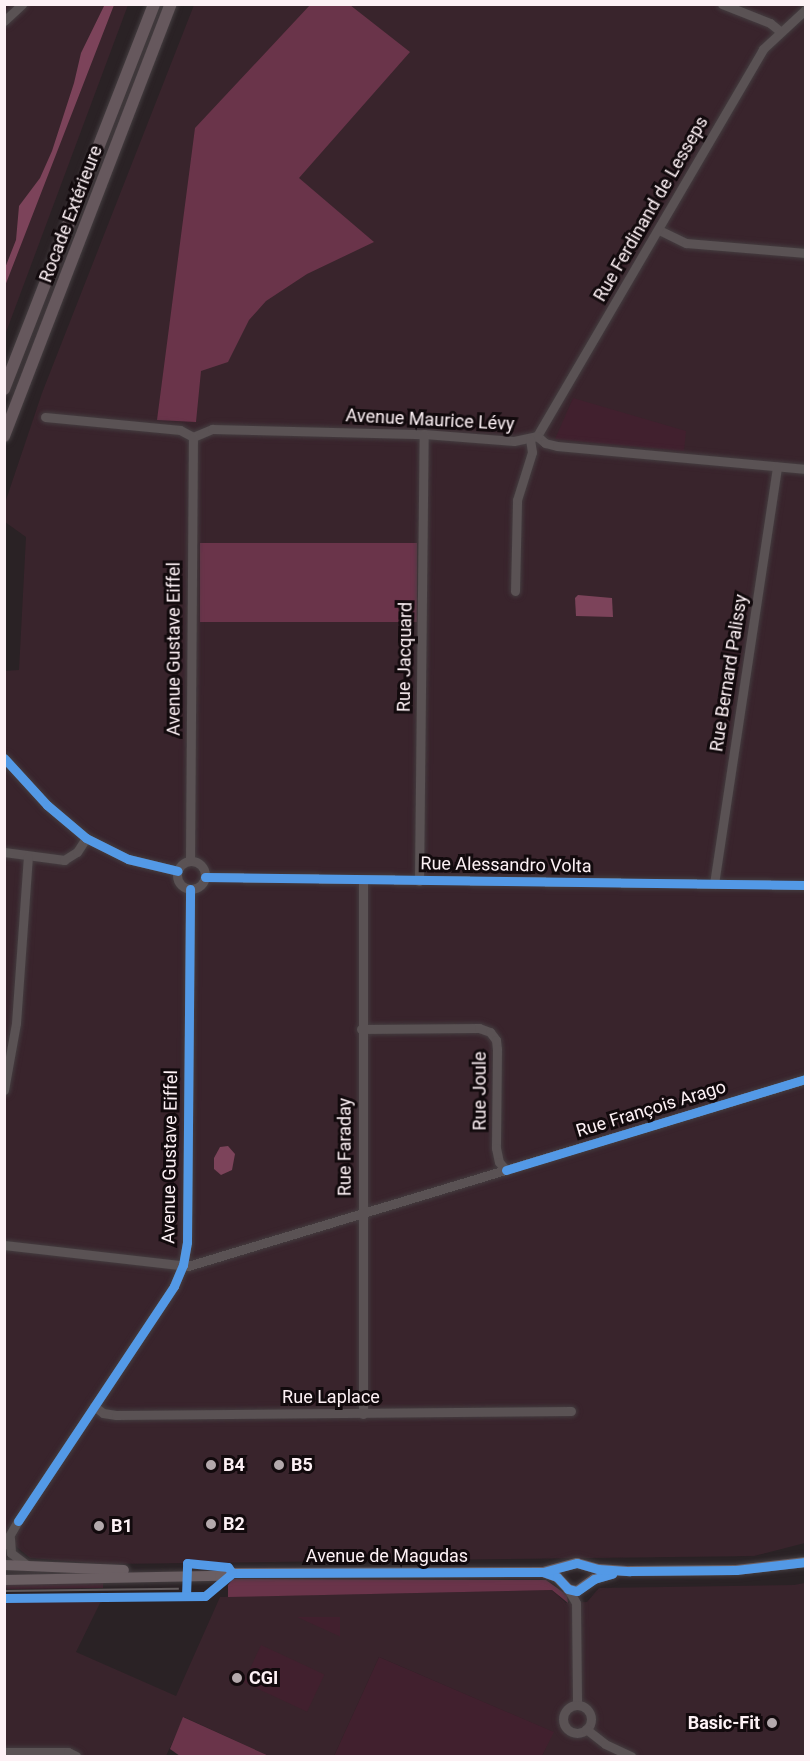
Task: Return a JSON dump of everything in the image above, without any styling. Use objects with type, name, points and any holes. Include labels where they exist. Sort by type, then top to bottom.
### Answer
[{"type":"highway","points":[[4,389],[154,4]]},
{"type":"highway","name":"Rocade Extérieure","points":[[4,436],[171,4]]},
{"type":"main road","points":[[630,1571],[577,1563],[566,1567],[562,1573],[566,1585],[577,1591],[603,1575],[630,1571],[736,1570],[806,1562]]},
{"type":"main road","name":"Avenue de Magudas","points":[[4,1565],[220,1570],[232,1573]]},
{"type":"main road","points":[[584,1565],[589,1572],[586,1585]]},
{"type":"main road","points":[[4,1574],[50,1572],[72,1567]]},
{"type":"main road","name":"Avenue de Magudas","points":[[4,1580],[220,1576],[232,1573],[543,1572],[566,1567]]},
{"type":"main road","name":"Avenue de Magudas","points":[[543,1572],[566,1585]]},
{"type":"street","points":[[4,21],[22,4]]},
{"type":"street","points":[[722,4],[770,22],[780,31]]},
{"type":"street","name":"Rue Ferdinand de Lesseps","points":[[533,437],[659,230],[763,49],[806,9]]},
{"type":"street","points":[[659,230],[686,243],[806,253]]},
{"type":"street","points":[[45,417],[180,430],[193,437]]},
{"type":"street","name":"Avenue Maurice Lévy","points":[[193,437],[212,429],[424,434],[514,441],[533,437],[557,446],[806,469]]},
{"type":"street","name":"Rue Jacquard","points":[[419,881],[424,434]]},
{"type":"street","name":"Avenue Gustave Eiffel","points":[[190,861],[193,437]]},
{"type":"street","points":[[514,591],[517,500],[532,452],[533,437]]},
{"type":"street","name":"Rue Bernard Palissy","points":[[714,884],[777,467]]},
{"type":"street","points":[[4,758],[47,805],[86,838],[128,859],[178,871]]},
{"type":"street","points":[[4,852],[64,860],[77,852],[86,838]]},
{"type":"street","points":[[4,1090],[16,1023],[28,856]]},
{"type":"street","points":[[190,861],[202,866],[205,877],[198,888],[190,889],[181,885],[178,871],[182,864],[190,861]]},
{"type":"street","name":"Rue Alessandro Volta","points":[[205,877],[806,885]]},
{"type":"street","name":"Rue Faraday","points":[[363,880],[363,1413]]},
{"type":"street","name":"Avenue Gustave Eiffel","points":[[27,1565],[11,1553],[6,1538],[174,1286],[183,1265],[187,1242],[190,889]]},
{"type":"street","name":"Rue Joule","points":[[362,1029],[479,1028],[490,1032],[496,1040],[497,1049],[496,1148],[499,1162],[506,1170]]},
{"type":"street","name":"Rue François Arago","points":[[4,1245],[183,1265],[194,1264],[806,1079]]},
{"type":"street","name":"Rue Laplace","points":[[94,1406],[104,1413],[116,1415],[571,1412]]},
{"type":"street","points":[[566,1585],[576,1604],[577,1705]]},
{"type":"street","points":[[576,1604],[586,1585]]},
{"type":"street","points":[[586,1730],[591,1722],[590,1714],[585,1707],[577,1705],[566,1710],[564,1723],[573,1732],[586,1730],[605,1744],[631,1756]]},
{"type":"street","points":[[4,1752],[68,1752],[76,1756]]},
{"type":"shaded area","points":[[105,4],[114,5],[5,286],[5,268],[16,240],[19,206],[40,178],[52,151],[74,83],[81,53]]},
{"type":"shaded area","points":[[5,5],[128,5],[5,335]]},
{"type":"shaded area","points":[[194,5],[805,5],[805,1543],[754,1556],[104,1564],[30,1558],[5,1537],[4,671],[19,670],[26,537],[5,522],[5,503],[42,393]]},
{"type":"shaded area","points":[[310,5],[350,5],[410,52],[299,178],[374,242],[307,274],[266,301],[249,320],[228,362],[201,371],[196,422],[157,420],[195,128]]},
{"type":"shaded area","points":[[573,398],[686,431],[684,451],[555,439]]},
{"type":"shaded area","points":[[200,543],[417,543],[417,622],[200,622]]},
{"type":"shaded area","points":[[578,595],[612,598],[613,617],[576,616],[575,598]]},
{"type":"shaded area","points":[[228,1146],[235,1154],[232,1170],[221,1175],[214,1169],[214,1158],[220,1147]]},
{"type":"shaded area","points":[[103,1579],[103,1588],[7,1589],[6,1584]]},
{"type":"shaded area","points":[[233,1579],[546,1580],[567,1595],[568,1603],[552,1590],[228,1597],[228,1585]]},
{"type":"shaded area","points":[[805,1583],[805,1756],[542,1756],[553,1732],[379,1657],[334,1756],[269,1756],[184,1717],[166,1756],[5,1756],[4,1602],[102,1599],[76,1652],[176,1696],[220,1597],[552,1590],[566,1603],[587,1602],[599,1588]]},
{"type":"shaded area","points":[[297,1617],[340,1617],[340,1637],[339,1636]]},
{"type":"shaded area","points":[[261,1645],[324,1675],[307,1712],[244,1682]]},
{"type":"shaded area","points":[[379,1657],[554,1732],[542,1756],[334,1756]]},
{"type":"shaded area","points":[[183,1717],[269,1756],[180,1756],[170,1749]]},
{"type":"tram line","points":[[4,1591],[178,1589]]},
{"type":"cycle path","points":[[4,758],[47,805],[86,838],[128,859],[178,871]]},
{"type":"cycle path","points":[[205,877],[806,885]]},
{"type":"cycle path","points":[[18,1521],[174,1286],[183,1265],[187,1242],[190,889]]},
{"type":"cycle path","points":[[506,1170],[806,1079]]},
{"type":"cycle path","points":[[232,1573],[543,1572],[577,1563],[598,1569],[630,1571],[736,1570],[806,1562]]},
{"type":"cycle path","points":[[186,1596],[187,1563],[228,1567],[232,1573]]},
{"type":"cycle path","points":[[543,1572],[557,1577],[568,1589],[577,1591],[594,1579],[612,1574]]},
{"type":"cycle path","points":[[4,1598],[205,1596],[232,1573]]},
{"type":"place","name":"B4","points":[[211,1465]]},
{"type":"place","name":"B5","points":[[279,1465]]},
{"type":"place","name":"B2","points":[[211,1524]]},
{"type":"place","name":"B1","points":[[99,1526]]},
{"type":"place","name":"CGI","points":[[237,1678]]},
{"type":"place","name":"Basic-Fit","points":[[772,1723]]}]
